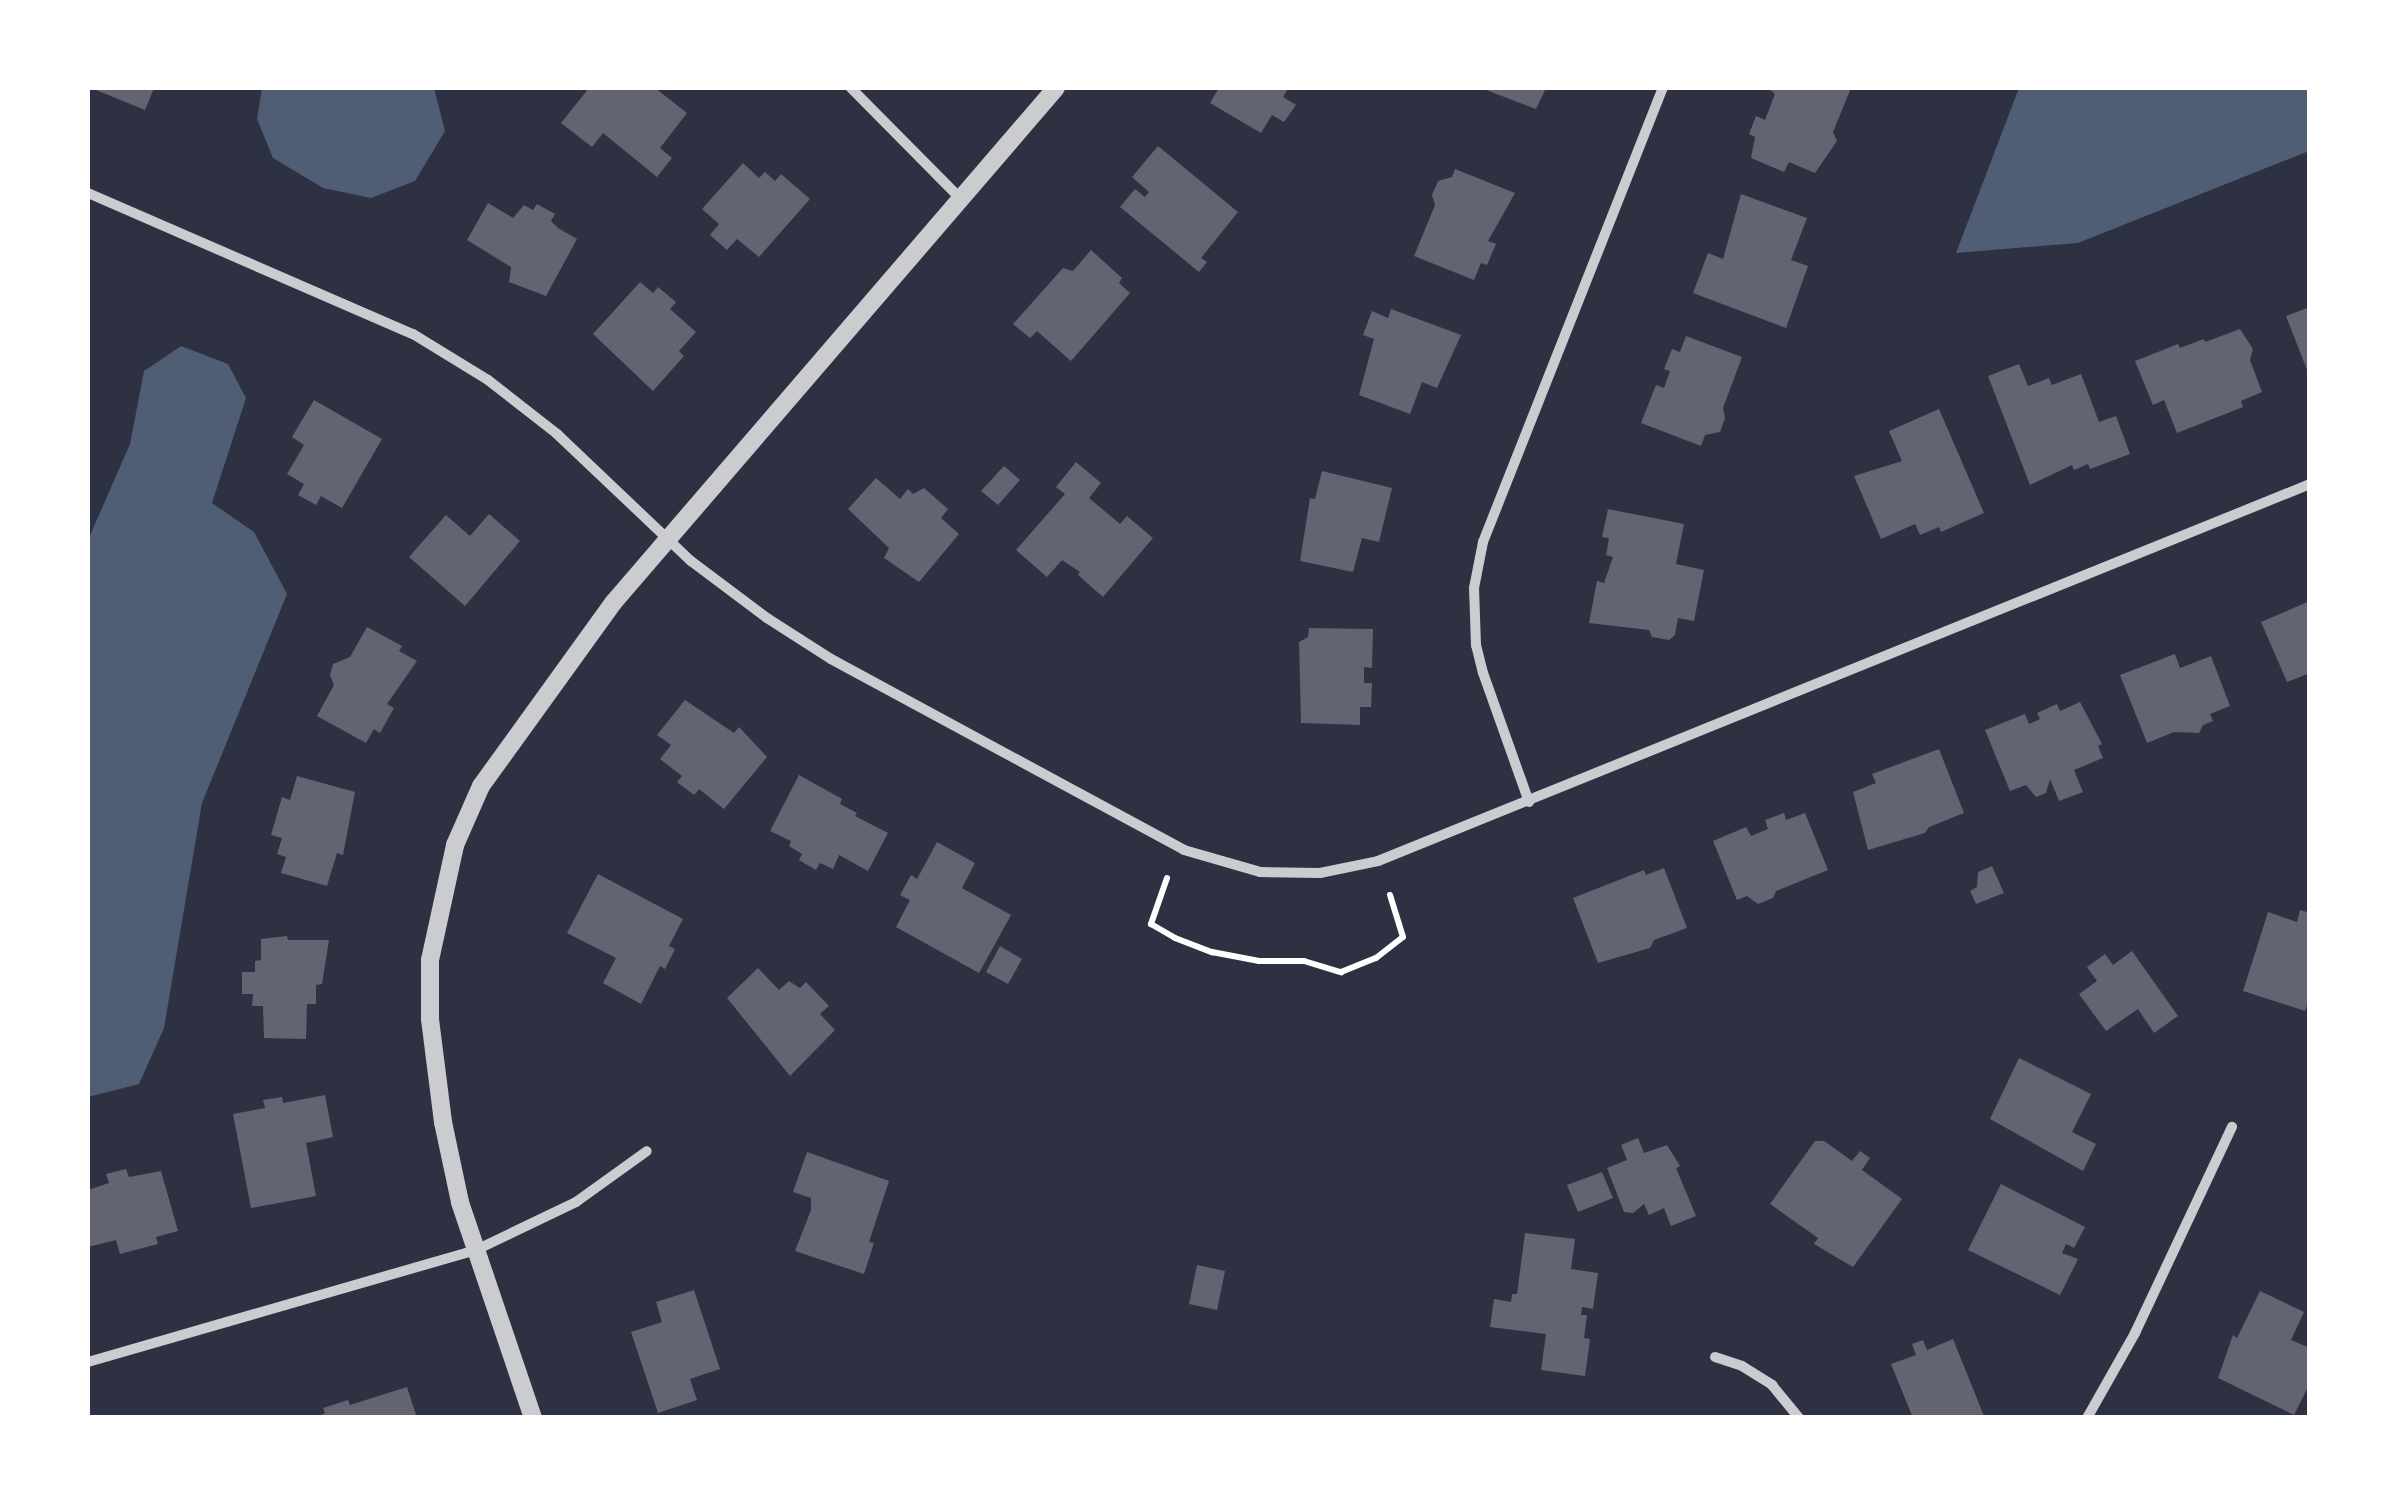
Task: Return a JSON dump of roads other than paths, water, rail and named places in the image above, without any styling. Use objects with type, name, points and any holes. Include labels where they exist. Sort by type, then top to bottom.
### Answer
[{"type":"street","points":[[851,88],[961,199]]},
{"type":"street","points":[[533,1418],[460,1202],[443,1122],[430,1020],[430,960],[440,896],[455,846],[481,786],[613,603],[1056,88]]},
{"type":"street","points":[[1529,802],[1476,645],[1477,573],[1483,542],[1663,88]]},
{"type":"street","points":[[88,193],[413,334],[488,380],[557,434],[668,540],[767,618],[832,659],[1212,861],[1260,872],[1320,873],[1378,861],[2310,484]]},
{"type":"street","points":[[2087,1418],[2135,1333],[2232,1126]]},
{"type":"street","points":[[88,1362],[476,1250],[576,1202],[647,1151]]},
{"type":"street","points":[[1715,1356],[1772,1385],[1799,1418]]},
{"type":"water","points":[[262,88],[434,88],[445,131],[415,181],[371,198],[323,188],[273,158],[257,119]]},
{"type":"water","points":[[2019,88],[2309,88],[2309,151],[2078,243],[1956,253]]},
{"type":"water","points":[[181,346],[228,364],[246,398],[212,503],[254,532],[287,594],[202,803],[164,1028],[139,1084],[88,1097],[88,540],[130,444],[144,371]]}]
